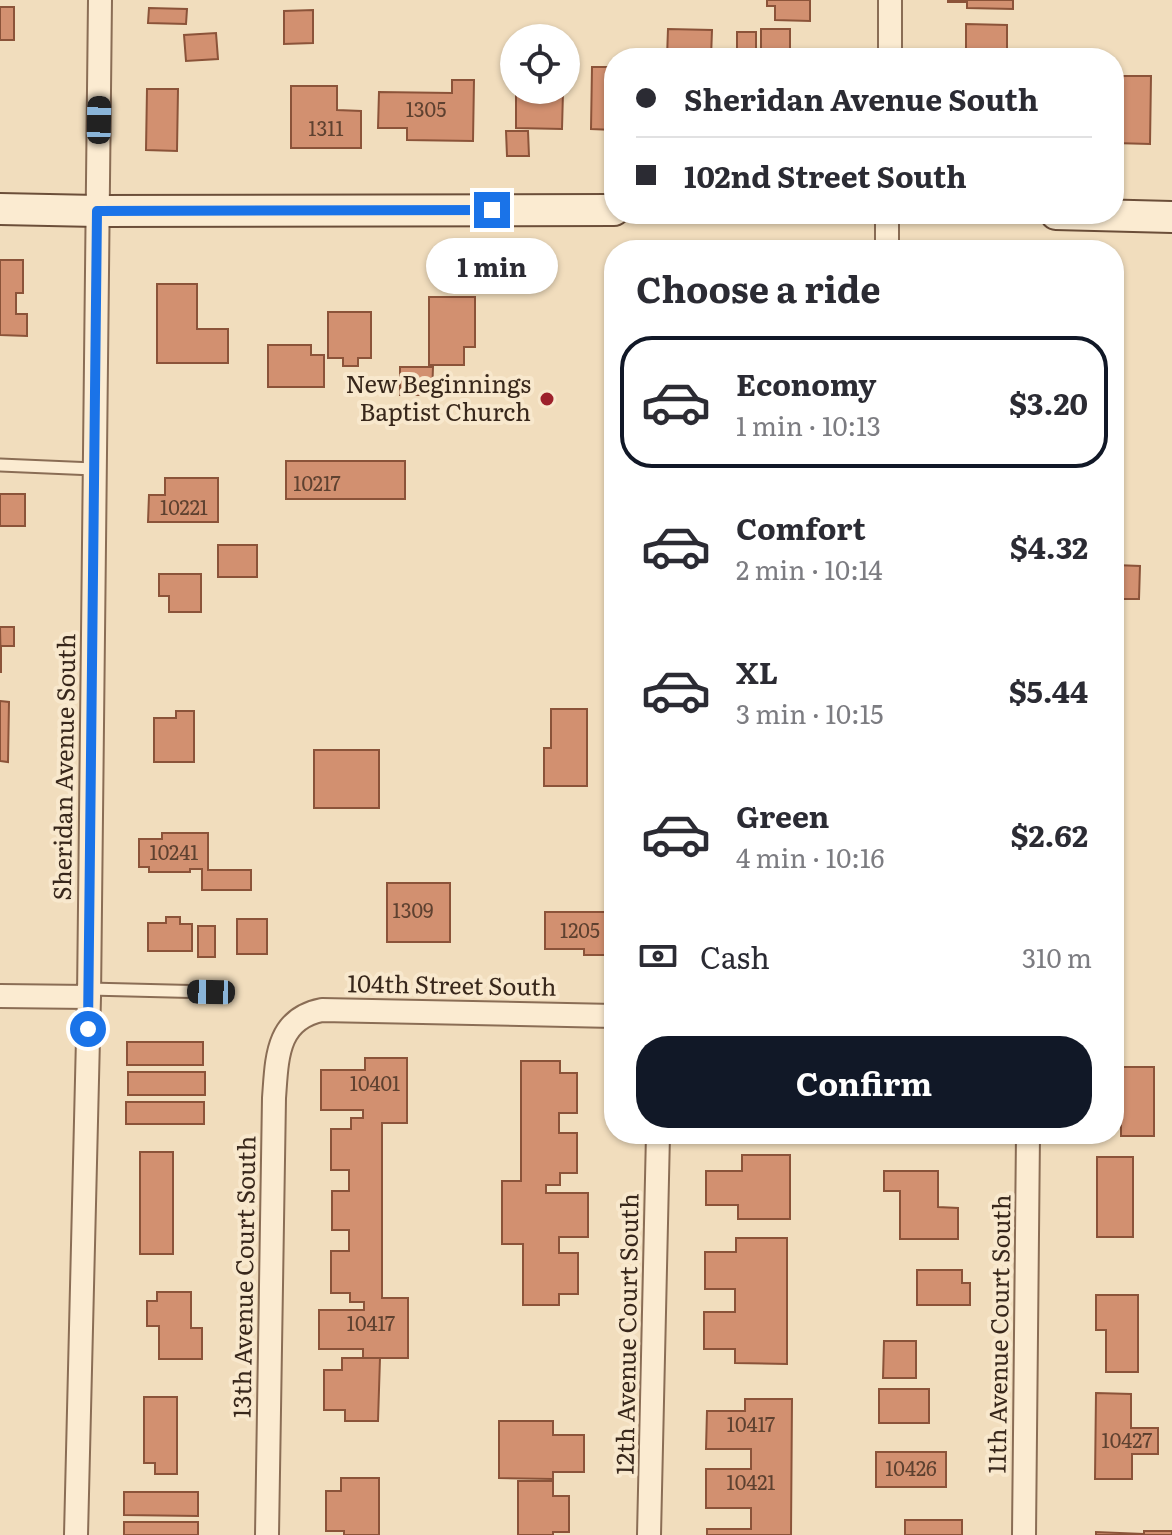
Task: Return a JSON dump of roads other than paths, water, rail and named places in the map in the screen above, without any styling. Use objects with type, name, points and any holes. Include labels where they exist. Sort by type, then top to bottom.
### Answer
[{"type":"street","name":"Sheridan Avenue South","points":[[76,1535],[89,993],[100,0]]},
{"type":"street","points":[[890,0],[890,48]]},
{"type":"street","points":[[0,209],[604,210]]},
{"type":"street","points":[[1124,216],[1172,217]]},
{"type":"street","points":[[0,996],[89,993]]},
{"type":"street","name":"104th Street South","points":[[292,1024],[304,1015],[322,1010],[604,1016]]},
{"type":"street","name":"13th Avenue Court South","points":[[267,1535],[274,1098],[280,1049],[292,1024]]},
{"type":"street","name":"12th Avenue Court South","points":[[649,1535],[658,1144]]},
{"type":"street","name":"11th Avenue Court South","points":[[1024,1535],[1028,1144]]},
{"type":"lane","points":[[0,465],[94,469]]},
{"type":"lane","points":[[89,993],[211,992]]},
{"type":"place","name":"New Beginnings Baptist Church","points":[[547,399]]}]
